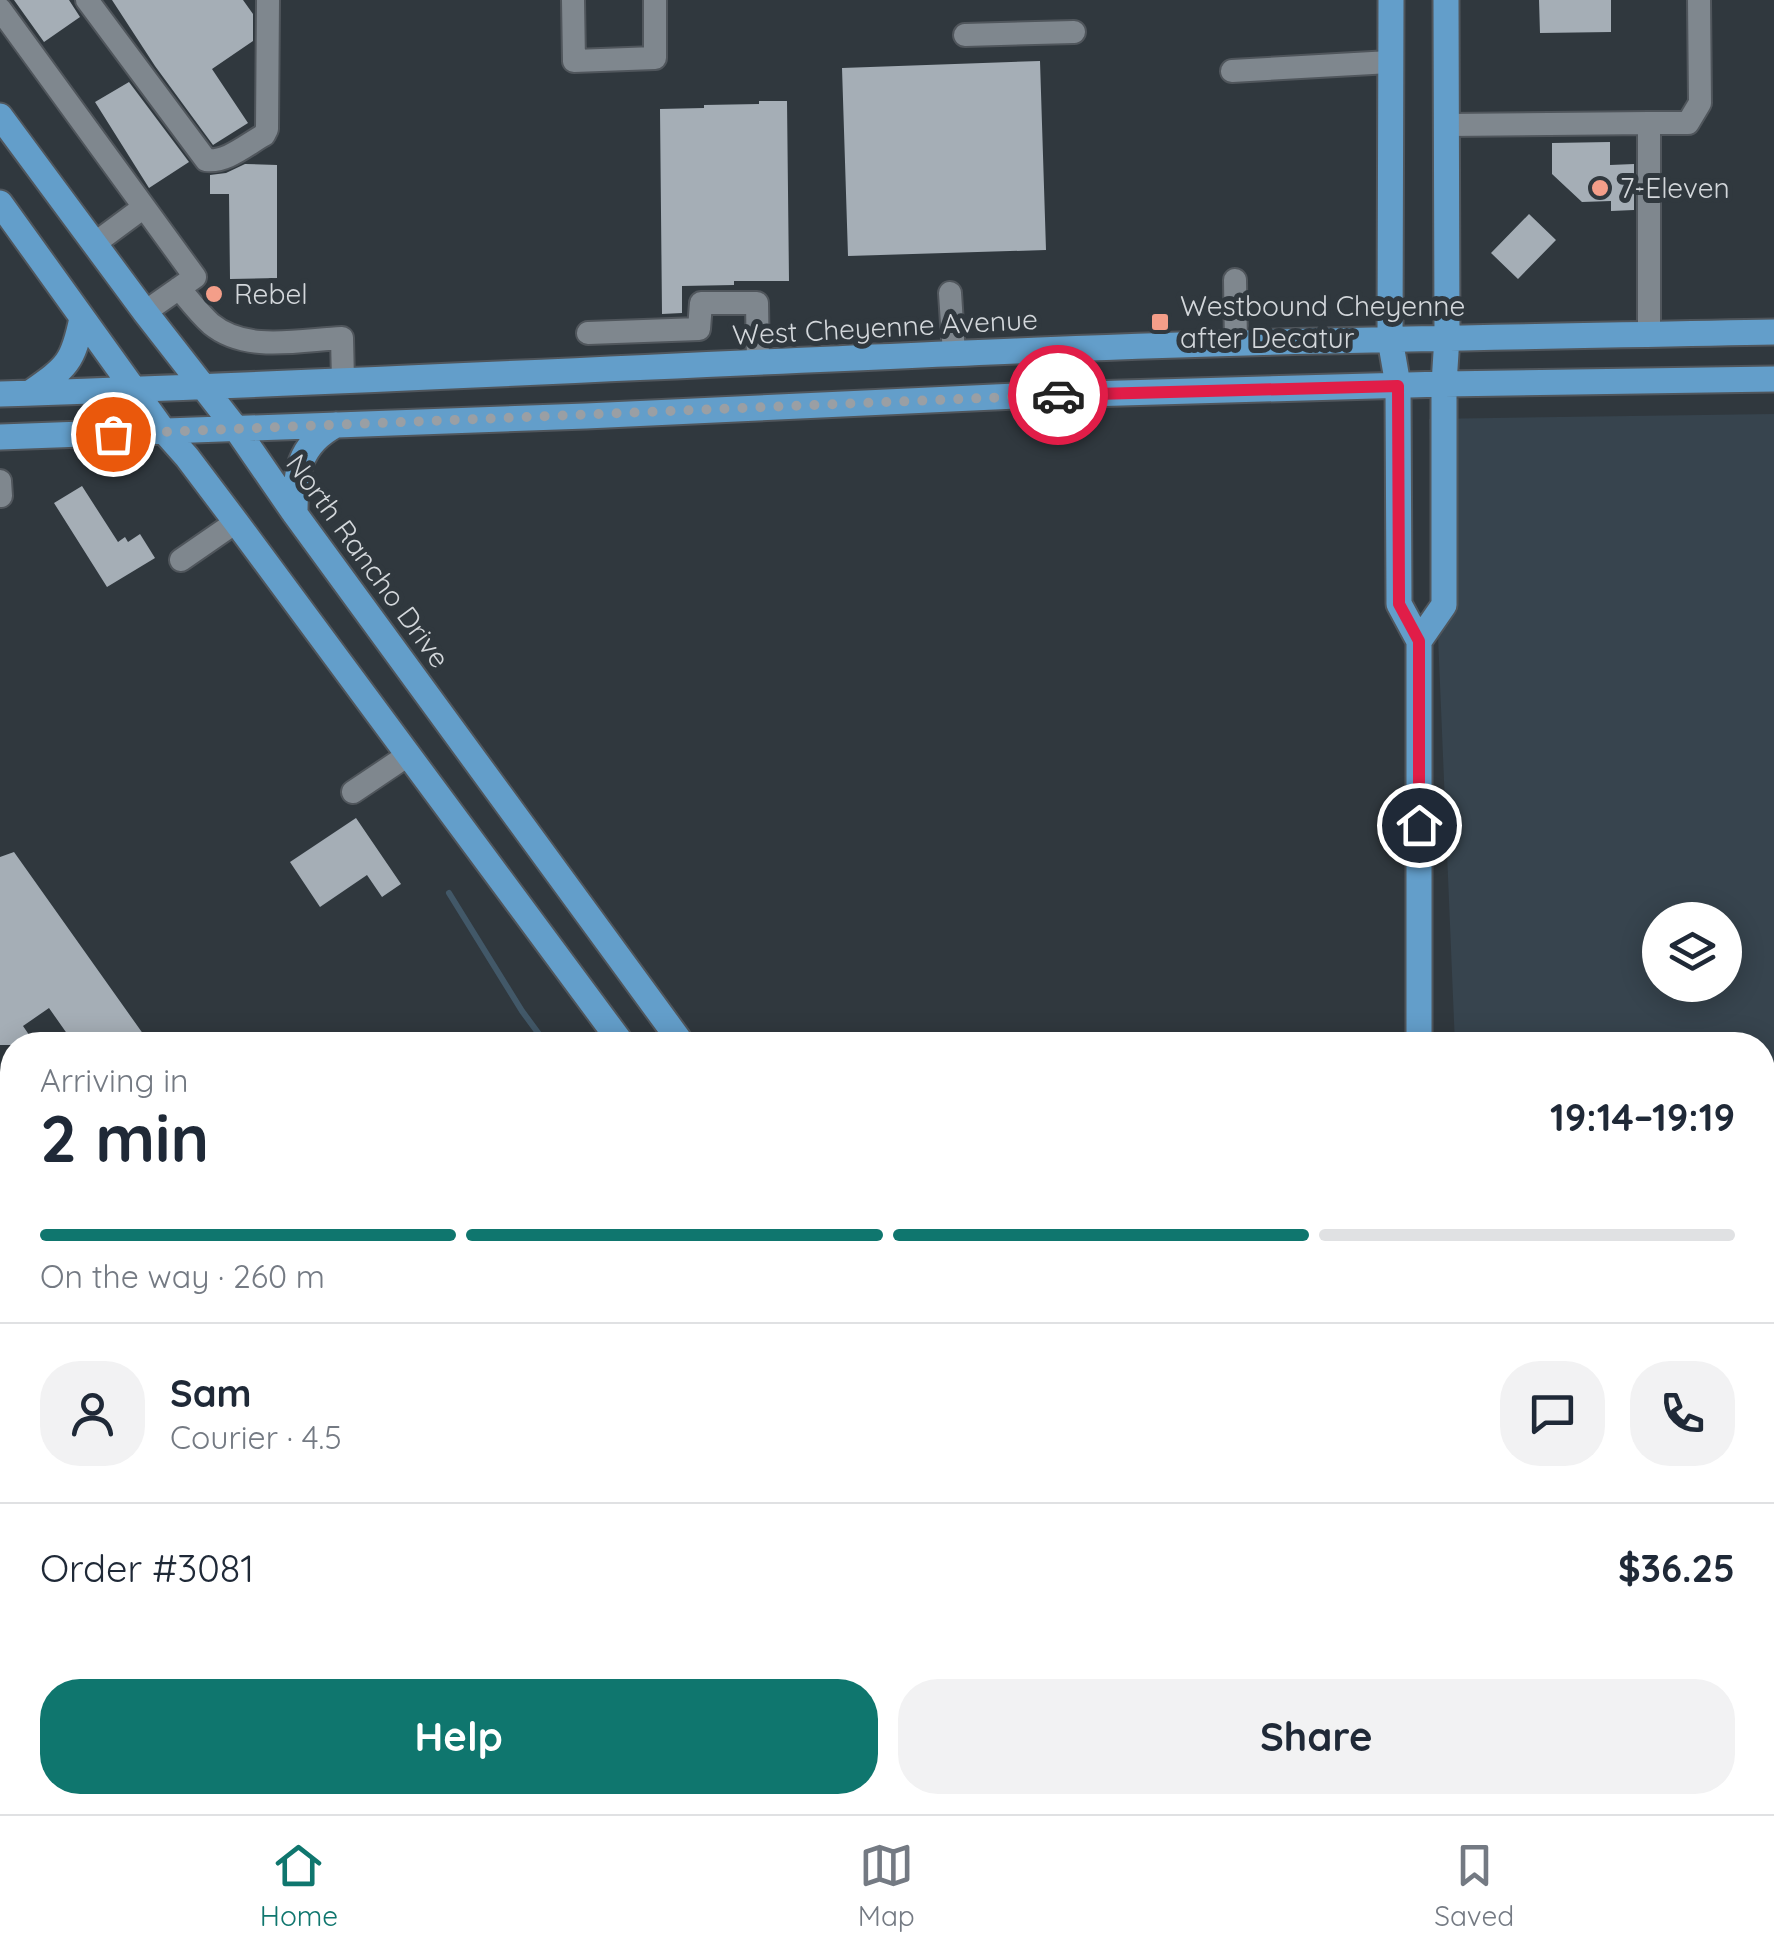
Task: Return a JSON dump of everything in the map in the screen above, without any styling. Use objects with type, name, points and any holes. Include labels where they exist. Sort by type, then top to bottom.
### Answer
[{"type":"main road","points":[[1390,0],[1390,339],[1398,386],[1399,604],[1419,641],[1419,1032]]},
{"type":"main road","points":[[1419,641],[1444,604],[1444,384],[1448,337],[1446,0]]},
{"type":"main road","name":"North Rancho Drive","points":[[0,116],[237,430],[674,1032]]},
{"type":"main road","points":[[0,202],[133,390],[236,522],[613,1032]]},
{"type":"main road","points":[[30,393],[72,358],[82,318]]},
{"type":"main road","name":"West Cheyenne Avenue","points":[[0,394],[1236,344],[1774,332]]},
{"type":"main road","points":[[0,438],[1016,396],[1774,379]]},
{"type":"main road","points":[[296,514],[296,481],[301,460],[322,432],[336,424]]},
{"type":"street","points":[[87,0],[206,160],[212,162],[264,135],[268,0]]},
{"type":"street","points":[[573,0],[574,62],[655,58],[655,0]]},
{"type":"street","points":[[1447,125],[1688,123],[1700,103],[1699,0]]},
{"type":"street","points":[[0,9],[195,277],[145,312]]},
{"type":"street","points":[[965,35],[1074,32]]},
{"type":"street","points":[[1232,71],[1390,62]]},
{"type":"street","points":[[1648,123],[1649,334]]},
{"type":"street","points":[[94,244],[144,207]]},
{"type":"street","points":[[1234,280],[1236,344]]},
{"type":"street","points":[[180,288],[210,324],[244,340],[342,338],[343,381]]},
{"type":"street","points":[[950,293],[954,354]]},
{"type":"street","points":[[588,333],[699,329],[701,303],[758,303],[758,363]]},
{"type":"street","points":[[0,481],[0,496]]},
{"type":"street","points":[[181,560],[236,522]]},
{"type":"street","points":[[352,792],[408,754]]},
{"type":"shaded area","points":[[1774,414],[1774,1032],[1454,1032],[1429,419]]},
{"type":"building","points":[[14,0],[69,0],[80,17],[44,42]]},
{"type":"building","points":[[112,0],[243,0],[253,14],[253,41],[212,69],[248,123],[213,145]]},
{"type":"building","points":[[1539,0],[1611,0],[1611,32],[1540,33]]},
{"type":"building","points":[[1040,61],[1046,250],[848,256],[842,68]]},
{"type":"building","points":[[129,82],[189,162],[149,188],[95,102]]},
{"type":"building","points":[[787,101],[789,281],[682,286],[682,313],[662,314],[660,109]]},
{"type":"building","name":"7-Eleven","points":[[1610,142],[1610,165],[1634,164],[1634,210],[1611,211],[1611,201],[1582,202],[1552,174],[1552,143]]},
{"type":"building","points":[[245,164],[277,165],[277,278],[230,279],[229,194],[210,194],[210,175]]},
{"type":"building","points":[[1529,214],[1556,240],[1518,279],[1491,253]]},
{"type":"building","points":[[82,486],[118,542],[125,537],[128,542],[140,534],[155,558],[107,587],[54,503]]},
{"type":"building","points":[[356,818],[401,884],[382,897],[367,875],[320,907],[290,862]]},
{"type":"building","points":[[14,852],[142,1032],[66,1032],[49,1008],[23,1026],[27,1032],[0,1032],[0,857]]},
{"type":"waterway","points":[[449,893],[537,1032]]},
{"type":"way so far","points":[[113,434],[1058,395]]},
{"type":"place","name":"7-Eleven","points":[[1600,188]]},
{"type":"place","name":"Rebel","points":[[214,294]]},
{"type":"place","name":"Westbound Cheyenne after Decatur","points":[[1160,322]]},
{"type":"route","points":[[1058,395],[1398,386],[1399,604],[1419,641],[1419,825]]}]
